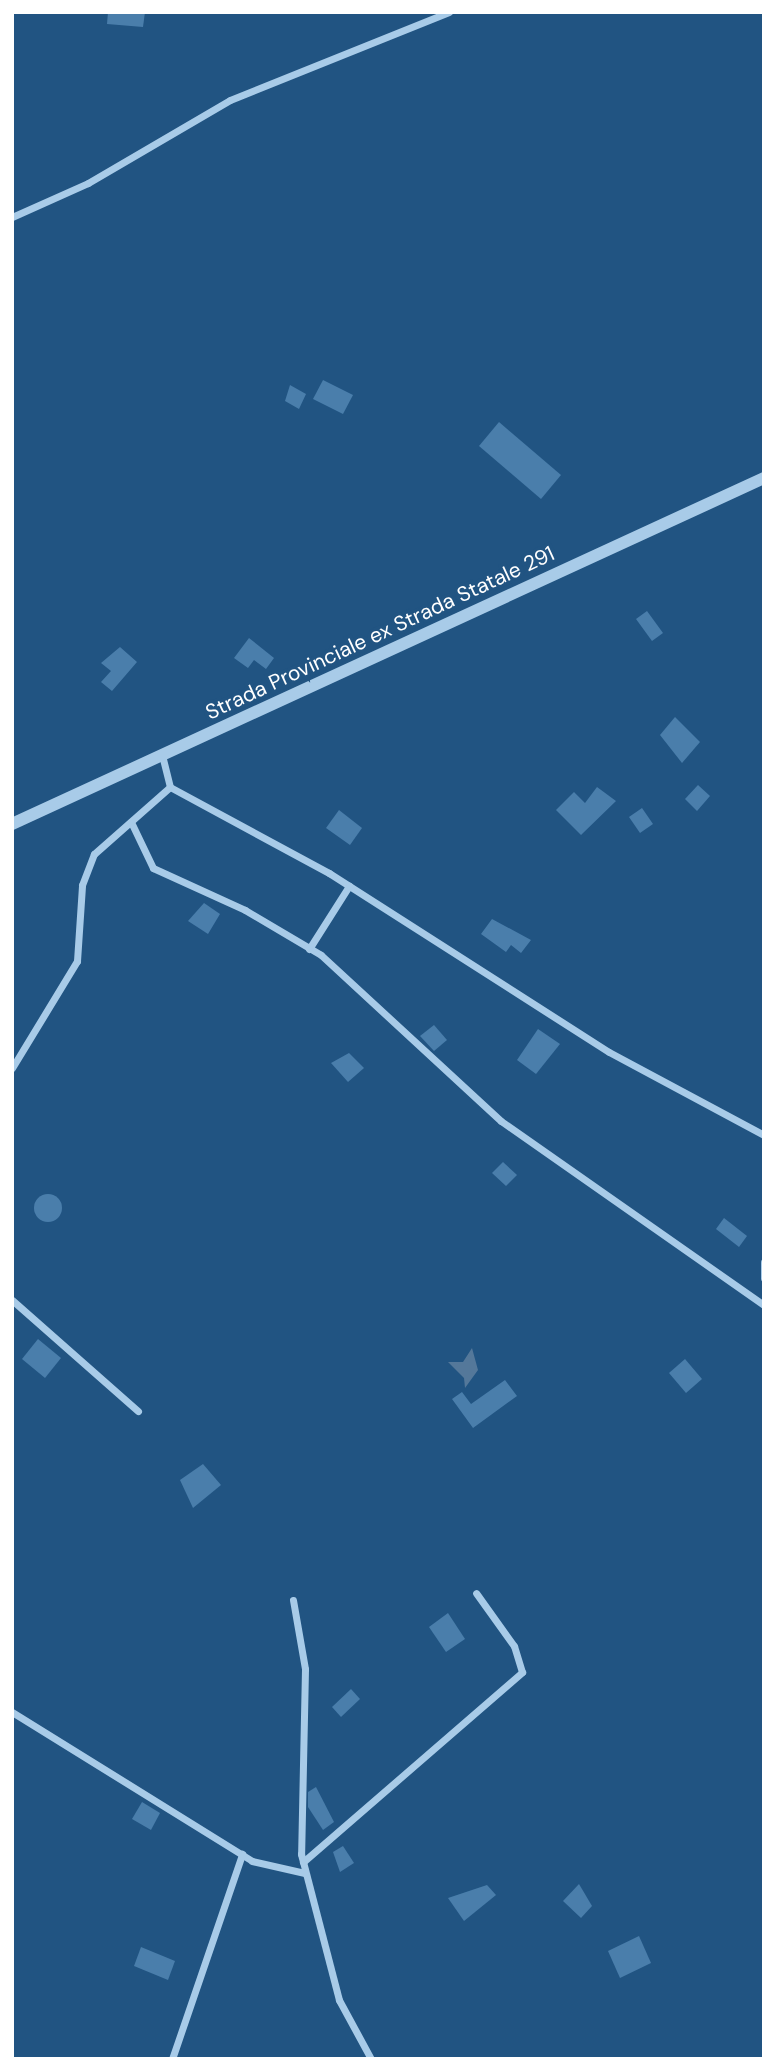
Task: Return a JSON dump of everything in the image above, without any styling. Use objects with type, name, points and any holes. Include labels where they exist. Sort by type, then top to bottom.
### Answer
[{"type":"street","points":[[12,217],[88,183],[230,100],[449,12]]},
{"type":"street","name":"Strada Provinciale ex Strada Statale 291","points":[[12,824],[764,478]]},
{"type":"street","points":[[162,755],[170,787],[349,886],[609,1052],[764,1135]]},
{"type":"street","points":[[12,1068],[77,961],[82,885],[94,854],[170,787]]},
{"type":"street","points":[[131,822],[153,868],[309,949],[501,1121],[764,1305]]},
{"type":"street","points":[[309,949],[349,886]]},
{"type":"street","points":[[764,1262],[764,1278]]},
{"type":"street","points":[[12,1300],[138,1411]]},
{"type":"street","points":[[303,1862],[522,1672],[514,1646],[476,1593]]},
{"type":"street","points":[[293,1600],[305,1669],[303,1862],[340,2000],[371,2059]]},
{"type":"street","points":[[12,1712],[242,1854],[305,1872]]},
{"type":"street","points":[[172,2059],[242,1854]]},
{"type":"water","points":[[472,1348],[478,1370],[465,1388],[464,1378],[448,1362],[463,1362]]},
{"type":"building","points":[[108,12],[145,12],[143,27],[107,24]]},
{"type":"building","points":[[323,380],[353,395],[343,414],[313,399]]},
{"type":"building","points":[[290,385],[306,394],[299,409],[285,401]]},
{"type":"building","points":[[499,422],[561,475],[541,499],[479,446]]},
{"type":"building","points":[[647,611],[663,633],[652,641],[636,619]]},
{"type":"building","points":[[249,638],[274,658],[266,669],[254,660],[248,668],[234,658]]},
{"type":"building","points":[[120,647],[137,662],[112,691],[101,682],[111,671],[101,663]]},
{"type":"building","points":[[675,717],[700,742],[682,763],[660,735]]},
{"type":"building","points":[[698,785],[710,796],[697,811],[685,799]]},
{"type":"building","points":[[597,787],[616,801],[581,835],[556,810],[574,792],[585,803]]},
{"type":"building","points":[[642,808],[653,824],[640,833],[629,817]]},
{"type":"building","points":[[339,810],[362,828],[350,845],[326,828]]},
{"type":"building","points":[[204,903],[220,914],[208,934],[188,921]]},
{"type":"building","points":[[492,919],[531,940],[521,953],[511,945],[506,952],[481,934]]},
{"type":"building","points":[[434,1025],[447,1040],[434,1051],[420,1036]]},
{"type":"building","points":[[538,1029],[560,1044],[536,1074],[517,1060]]},
{"type":"building","points":[[349,1053],[364,1068],[348,1082],[331,1063]]},
{"type":"building","points":[[503,1162],[517,1175],[506,1186],[492,1173]]},
{"type":"building","points":[[48,1194],[58,1198],[62,1208],[58,1218],[48,1222],[38,1218],[34,1208],[38,1198]]},
{"type":"building","points":[[724,1218],[747,1236],[739,1247],[716,1229]]},
{"type":"building","points":[[38,1339],[61,1358],[45,1378],[22,1359]]},
{"type":"building","points":[[685,1359],[702,1379],[686,1393],[669,1373]]},
{"type":"building","points":[[505,1380],[517,1396],[473,1428],[452,1399],[462,1392],[471,1404]]},
{"type":"building","points":[[203,1464],[221,1485],[193,1508],[180,1480]]},
{"type":"building","points":[[448,1613],[465,1639],[446,1652],[429,1627]]},
{"type":"building","points":[[351,1689],[360,1699],[341,1717],[332,1707]]},
{"type":"building","points":[[316,1787],[334,1822],[323,1830],[308,1807],[308,1792]]},
{"type":"building","points":[[142,1802],[160,1813],[151,1830],[132,1819]]},
{"type":"building","points":[[343,1846],[354,1863],[340,1872],[333,1852]]},
{"type":"building","points":[[579,1884],[592,1906],[581,1918],[563,1901]]},
{"type":"building","points":[[487,1885],[496,1895],[464,1921],[448,1898]]},
{"type":"building","points":[[639,1936],[651,1963],[620,1978],[608,1951]]},
{"type":"building","points":[[141,1947],[175,1961],[168,1980],[134,1966]]}]
